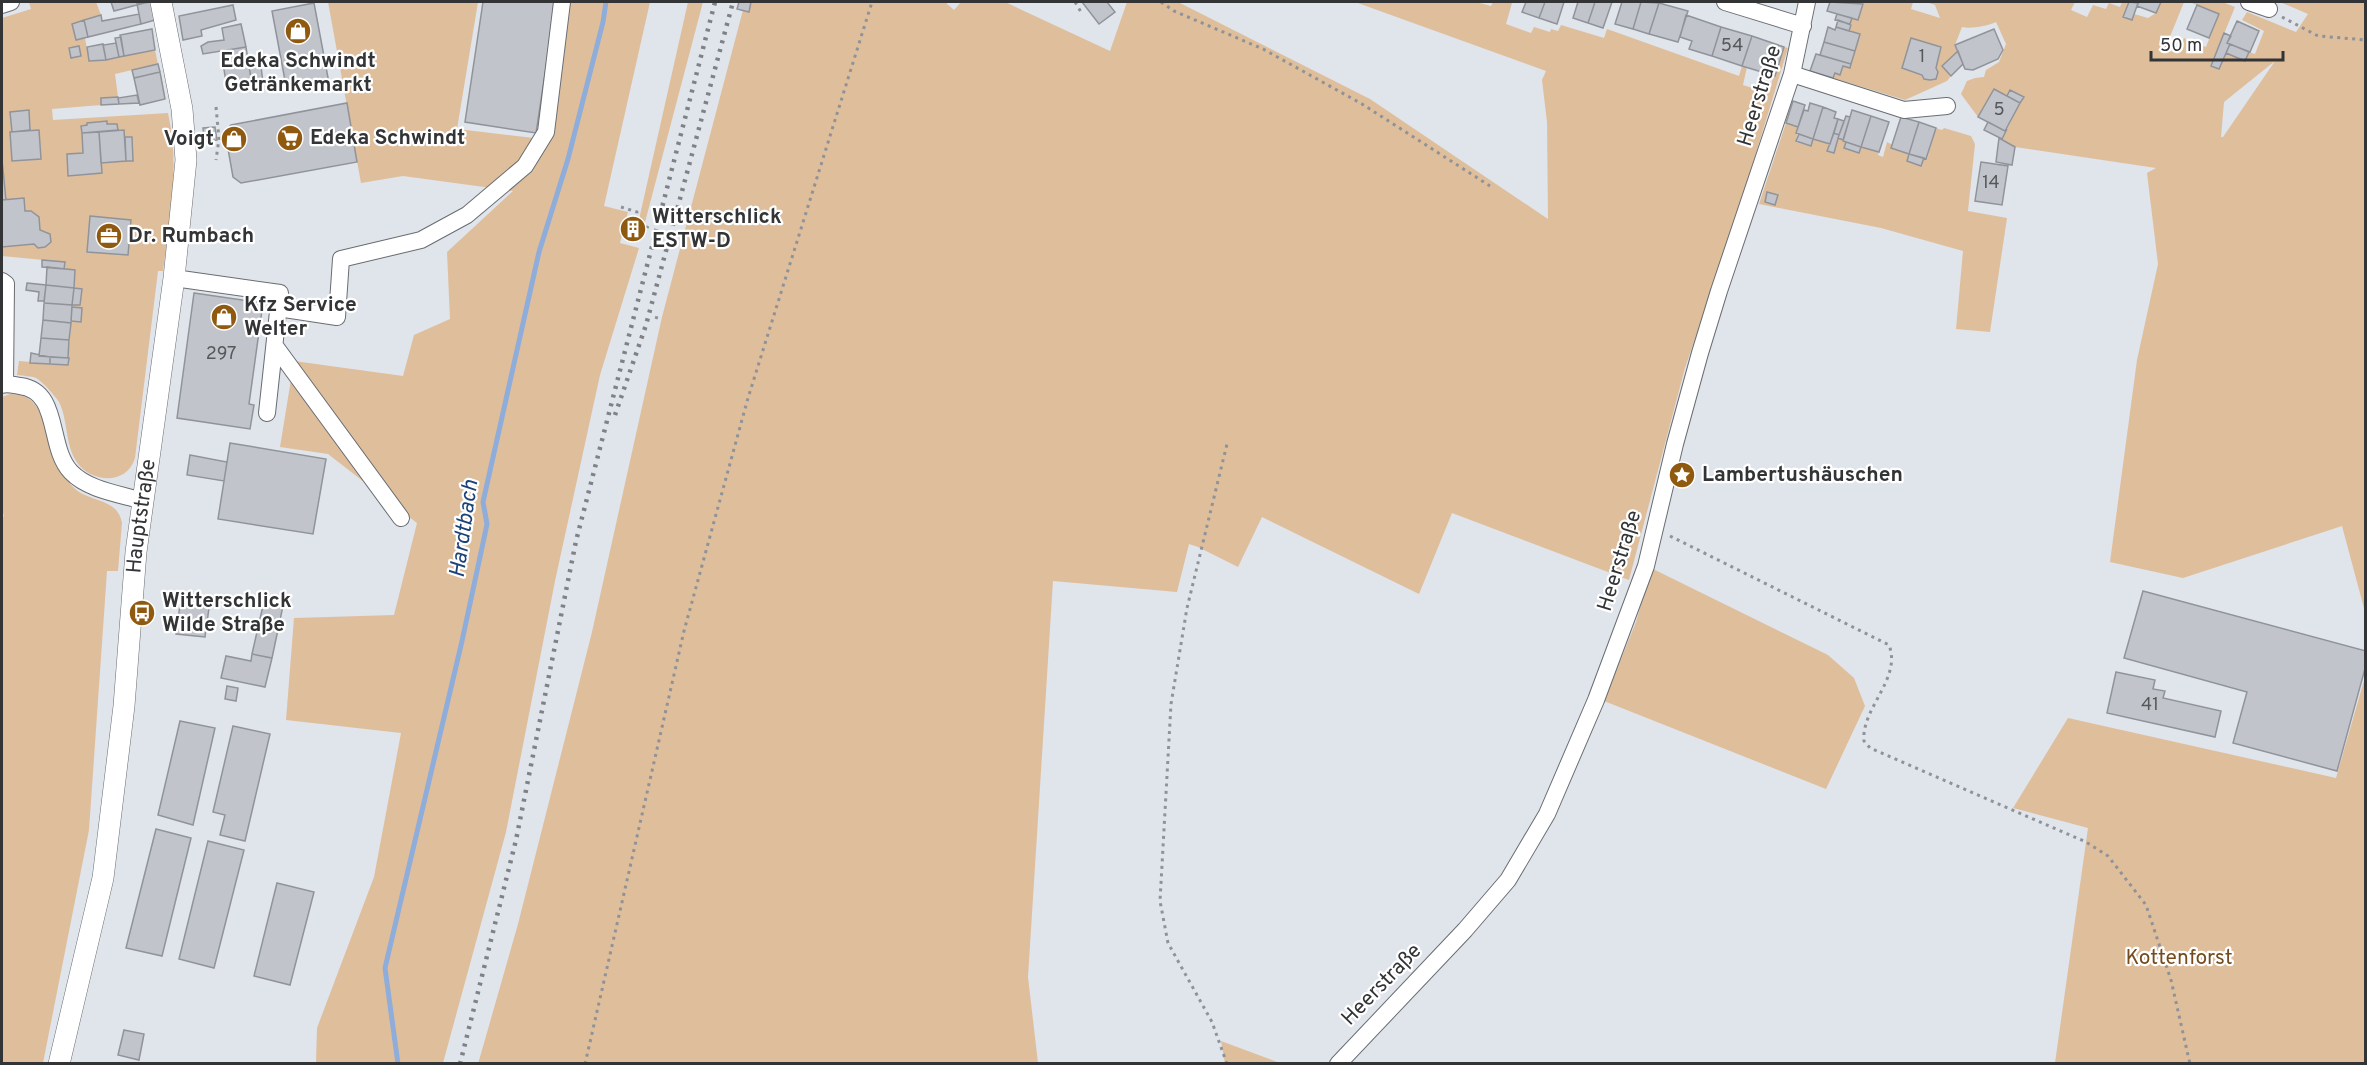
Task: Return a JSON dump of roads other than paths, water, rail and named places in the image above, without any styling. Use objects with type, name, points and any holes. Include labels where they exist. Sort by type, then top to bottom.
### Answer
[{"type":"main road","name":"Hauptstraße","points":[[59,1064],[103,878],[124,706],[136,552],[174,278],[186,160],[182,109],[161,2]]},
{"type":"street","points":[[2,5],[11,2]]},
{"type":"street","points":[[278,308],[337,317],[341,259],[421,240],[467,215],[525,166],[546,132],[562,2]]},
{"type":"street","points":[[1725,2],[1803,26]]},
{"type":"street","name":"Heerstraße","points":[[1338,1064],[1465,930],[1508,880],[1547,814],[1596,700],[1646,566],[1675,444],[1719,291],[1792,74],[1807,2]]},
{"type":"street","points":[[2250,2],[2269,9]]},
{"type":"street","points":[[1792,74],[1904,110],[1947,106]]},
{"type":"street","points":[[174,278],[280,293],[267,413]]},
{"type":"street","points":[[4,283],[3,384],[28,387],[41,396],[48,407],[61,458],[71,472],[87,484],[143,501]]},
{"type":"street","points":[[274,346],[401,518]]},
{"type":"waterway","name":"Hardtbach","points":[[398,1064],[385,968],[462,641],[487,524],[483,502],[539,252],[568,159],[606,2]]},
{"type":"railway","points":[[460,1064],[516,840],[576,541],[715,2]]},
{"type":"railway","points":[[615,415],[646,325],[733,2]]},
{"type":"place","name":"Edeka Schwindt Getränkemarkt","points":[[298,31]]},
{"type":"place","name":"Edeka Schwindt","points":[[290,138]]},
{"type":"place","name":"Voigt","points":[[234,139]]},
{"type":"place","name":"Witterschlick ESTW-D","points":[[633,229]]},
{"type":"place","name":"Dr. Rumbach","points":[[109,236]]},
{"type":"place","name":"Kfz Service Welter","points":[[224,317]]},
{"type":"place","name":"Lambertushäuschen","points":[[1682,475]]},
{"type":"place","name":"Witterschlick Wilde Straße","points":[[142,613]]},
{"type":"park label","name":"Kottenforst","points":[[2179,958]]}]
